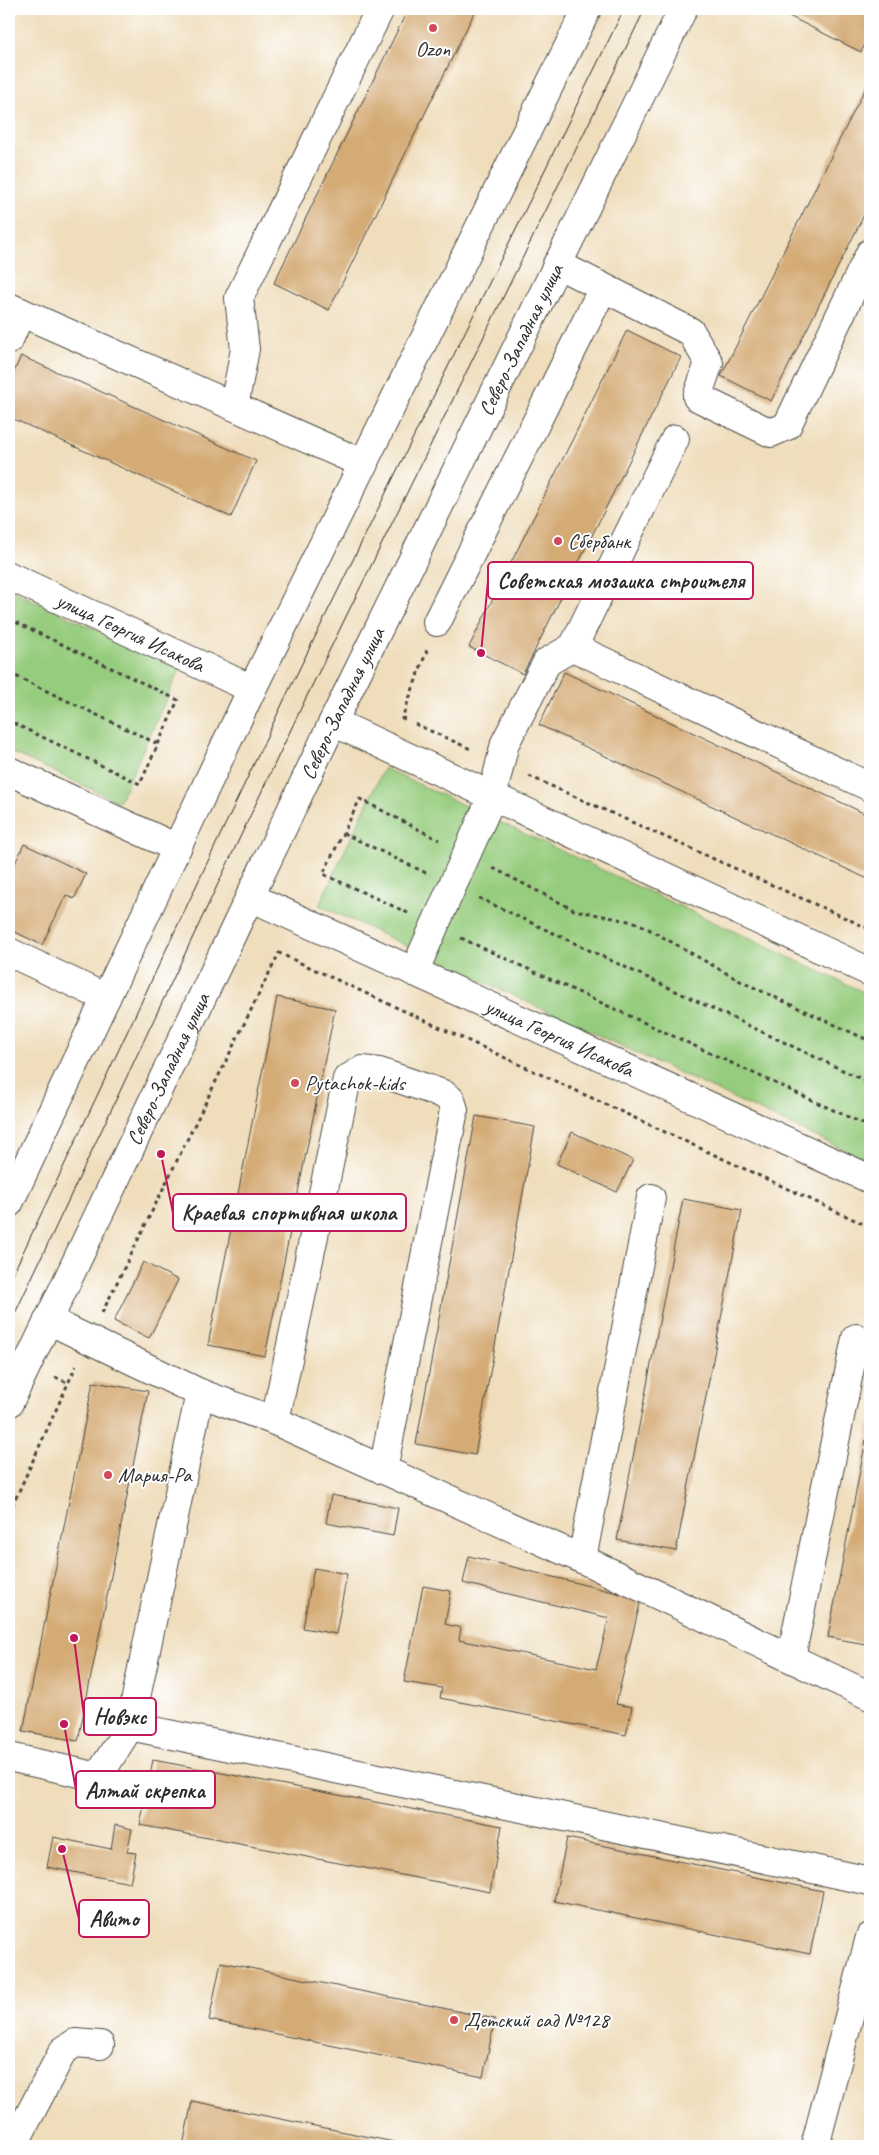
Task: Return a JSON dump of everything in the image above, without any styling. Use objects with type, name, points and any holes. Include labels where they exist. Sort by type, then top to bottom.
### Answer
[{"type":"main road","points":[[234,406],[245,349],[239,298],[380,9]]},
{"type":"main road","points":[[9,1203],[252,689],[587,9]]},
{"type":"main road","name":"Северо-Западная улица","points":[[9,1403],[333,722],[683,9]]},
{"type":"main road","points":[[557,264],[691,332],[709,363],[697,397],[770,433],[787,426],[870,253]]},
{"type":"main road","points":[[437,622],[603,288]]},
{"type":"main road","points":[[9,340],[15,309],[364,464]]},
{"type":"main road","points":[[414,972],[492,797],[505,743],[546,662],[573,647],[675,440]]},
{"type":"main road","name":"улица Георгия Исакова","points":[[9,576],[252,689]]},
{"type":"main road","points":[[573,647],[870,786]]},
{"type":"main road","points":[[333,722],[870,972]]},
{"type":"main road","points":[[9,771],[177,848]]},
{"type":"main road","name":"улица Георгия Исакова","points":[[250,897],[870,1179]]},
{"type":"main road","points":[[9,952],[106,998]]},
{"type":"main road","points":[[275,1421],[347,1079],[362,1070],[379,1072],[443,1094],[451,1100],[454,1110],[384,1470]]},
{"type":"main road","points":[[582,1559],[651,1198]]},
{"type":"main road","points":[[48,1320],[200,1393],[275,1421],[582,1559],[870,1696]]},
{"type":"main road","points":[[790,1658],[856,1338]]},
{"type":"main road","points":[[9,1757],[98,1777],[130,1726],[200,1393]]},
{"type":"main road","points":[[130,1726],[870,1881]]},
{"type":"main road","points":[[815,2146],[870,1937]]},
{"type":"main road","points":[[13,2146],[63,2051],[75,2043],[100,2045]]},
{"type":"path","points":[[9,619],[178,700],[140,784],[9,722]]},
{"type":"path","points":[[437,622],[402,718],[870,929]]},
{"type":"path","points":[[9,672],[158,744]]},
{"type":"path","points":[[870,1041],[742,982],[638,923],[574,910],[360,799],[323,874],[870,1127]]},
{"type":"path","points":[[343,833],[870,1082]]},
{"type":"path","points":[[9,1513],[89,1339],[279,953],[870,1227]]},
{"type":"green space","points":[[9,589],[180,669],[119,802],[9,751]]},
{"type":"green space","points":[[384,768],[870,995],[870,1162],[319,905]]},
{"type":"building","points":[[408,9],[476,9],[329,310],[274,283]]},
{"type":"building","points":[[787,9],[870,9],[870,34],[861,52],[785,14]]},
{"type":"building","points":[[870,79],[870,203],[771,401],[721,376]]},
{"type":"building","points":[[627,330],[681,357],[523,674],[469,647]]},
{"type":"building","points":[[21,356],[256,461],[231,517],[9,417],[9,383]]},
{"type":"building","points":[[564,672],[870,816],[870,880],[539,725]]},
{"type":"building","points":[[24,844],[86,874],[74,899],[66,895],[42,945],[9,929],[9,876]]},
{"type":"building","points":[[277,997],[335,1009],[265,1356],[208,1345]]},
{"type":"building","points":[[476,1116],[535,1127],[475,1455],[416,1444]]},
{"type":"building","points":[[572,1132],[633,1160],[617,1192],[557,1164]]},
{"type":"building","points":[[683,1199],[742,1210],[676,1551],[617,1540]]},
{"type":"building","points":[[143,1262],[178,1280],[149,1338],[114,1321]]},
{"type":"building","points":[[93,1382],[148,1391],[78,1741],[23,1731]]},
{"type":"building","points":[[870,1424],[870,1645],[828,1637]]},
{"type":"building","points":[[331,1495],[398,1508],[393,1536],[326,1523]]},
{"type":"building","points":[[469,1556],[641,1599],[616,1704],[632,1707],[626,1735],[440,1698],[442,1688],[404,1682],[423,1586],[451,1591],[445,1624],[461,1628],[459,1640],[596,1669],[609,1618],[463,1583]]},
{"type":"building","points":[[314,1568],[347,1574],[336,1634],[303,1628]]},
{"type":"building","points":[[153,1760],[502,1826],[490,1892],[140,1825]]},
{"type":"building","points":[[115,1825],[132,1829],[127,1852],[136,1853],[130,1883],[47,1867],[53,1837],[111,1849]]},
{"type":"building","points":[[567,1838],[823,1891],[810,1954],[554,1901]]},
{"type":"building","points":[[221,1962],[495,2019],[483,2077],[209,2020]]},
{"type":"building","points":[[192,2101],[409,2145],[409,2146],[183,2146]]},
{"type":"tram line","points":[[9,1282],[286,696],[624,9]]},
{"type":"tram line","points":[[9,1326],[303,704],[645,9]]},
{"type":"place","name":"Ozon","points":[[433,28]]},
{"type":"place","name":"Сбербанк","points":[[558,541]]},
{"type":"place","name":"Советская мозаика строителя","points":[[481,653]]},
{"type":"place","name":"Pytachok-kids","points":[[295,1083]]},
{"type":"place","name":"Краевая спортивная школа","points":[[161,1154]]},
{"type":"place","name":"Мария-Ра","points":[[108,1475]]},
{"type":"place","name":"Новэкс","points":[[74,1638]]},
{"type":"place","name":"Алтай скрепка","points":[[64,1724]]},
{"type":"place","name":"Авито","points":[[62,1849]]},
{"type":"place","name":"Детский сад №128","points":[[454,2020]]}]
